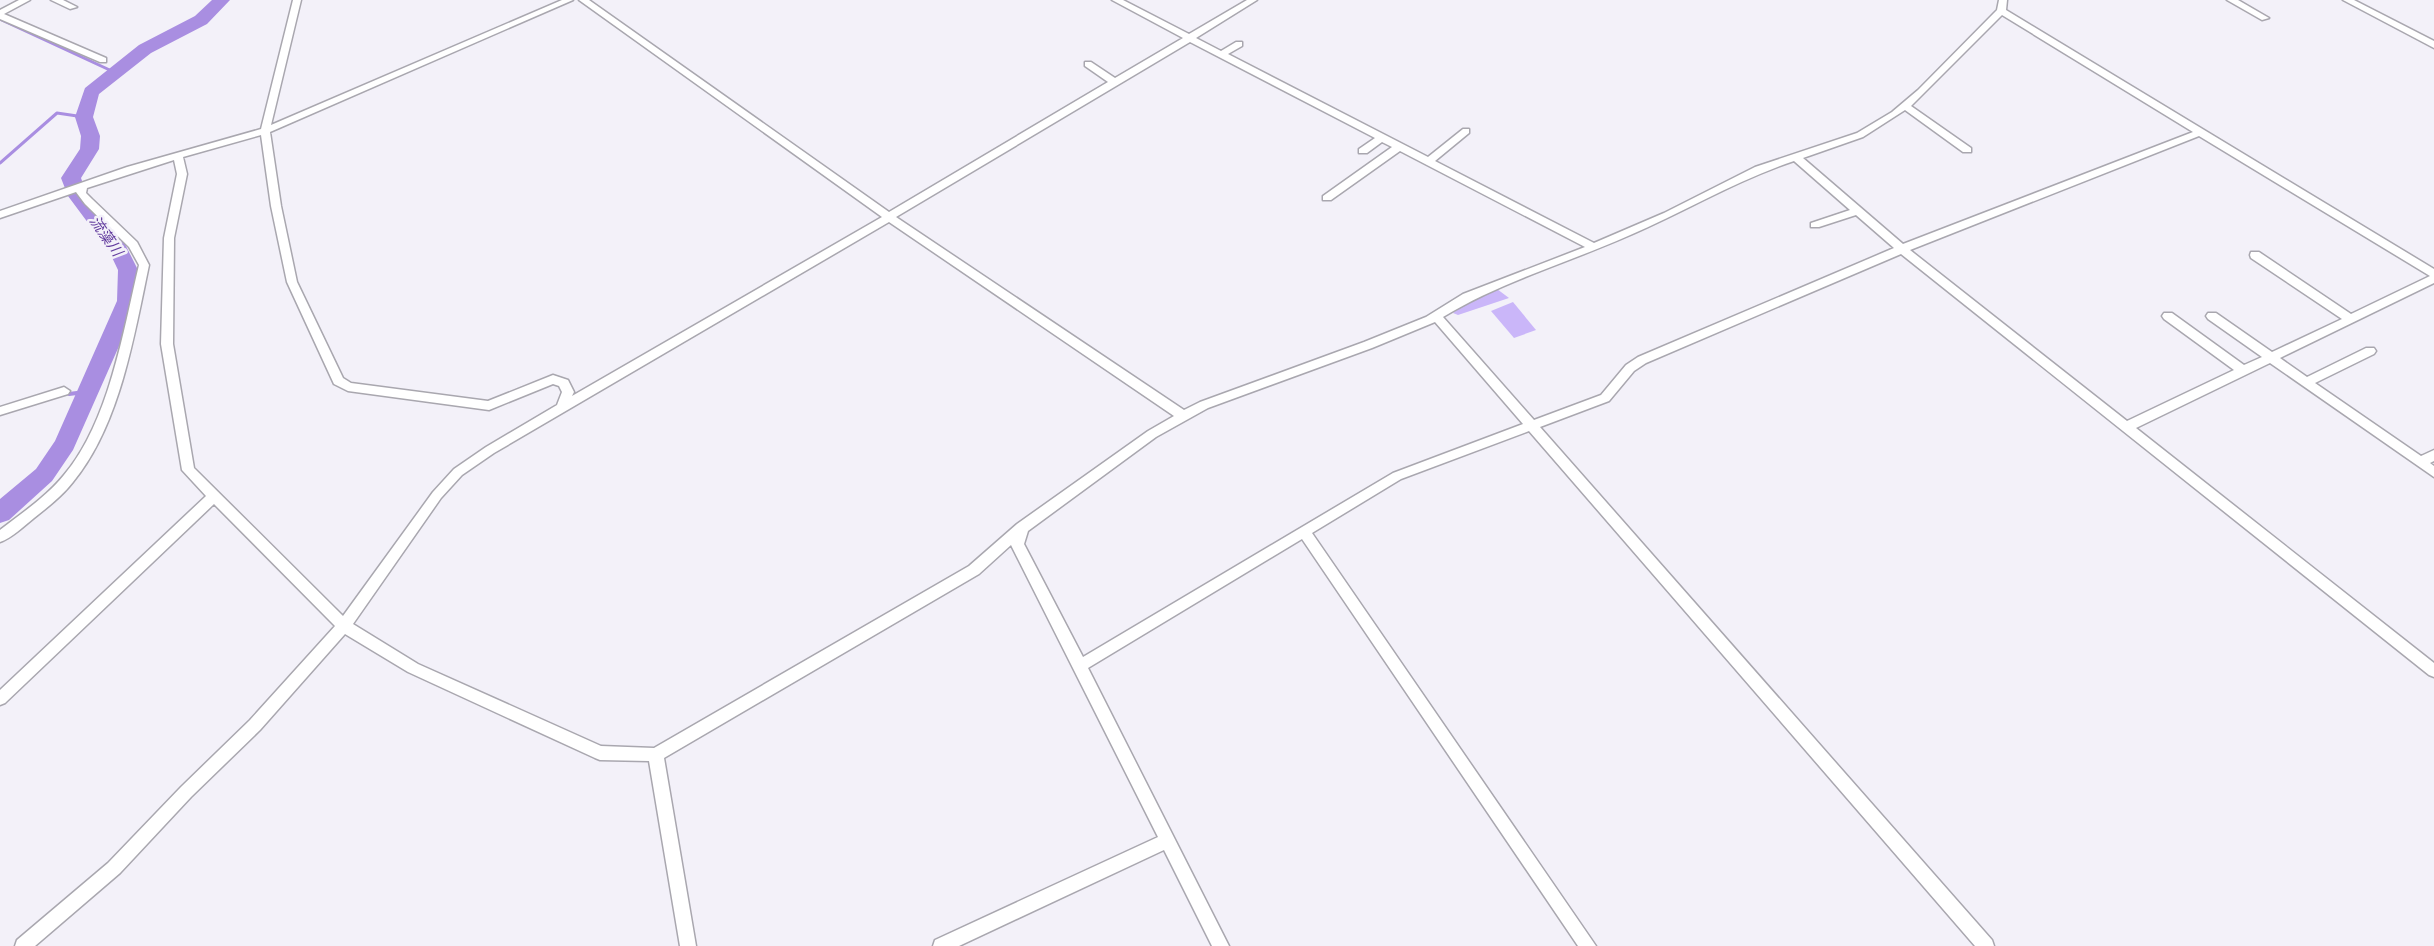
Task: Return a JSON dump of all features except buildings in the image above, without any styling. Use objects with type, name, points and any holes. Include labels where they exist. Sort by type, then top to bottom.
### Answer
[{"type":"street","points":[[0,14],[26,0]]},
{"type":"street","points":[[55,0],[72,7]]},
{"type":"street","points":[[297,0],[265,131],[276,206],[292,282],[338,381],[348,388],[489,406],[553,379],[564,383],[568,392],[562,408]]},
{"type":"street","points":[[0,215],[82,186],[265,131],[569,0]]},
{"type":"street","points":[[583,0],[889,217],[1183,416]]},
{"type":"street","points":[[1116,0],[1594,247]]},
{"type":"street","points":[[23,946],[114,868],[186,792],[255,725],[344,626],[437,495],[458,472],[490,450],[889,217],[1254,0]]},
{"type":"street","points":[[2231,0],[2265,18]]},
{"type":"street","points":[[2347,0],[2434,45]]},
{"type":"street","points":[[178,156],[182,174],[169,238],[167,344],[192,474],[344,626],[413,668],[600,753],[656,755],[974,570],[1022,528],[1152,434],[1204,405],[1368,345],[1436,316],[1467,297],[1594,247],[1668,215],[1759,169],[1860,135],[1905,106],[1979,35],[2002,6],[2198,132],[2235,152],[2434,274]]},
{"type":"street","points":[[0,14],[103,60]]},
{"type":"street","points":[[1222,55],[1239,44]]},
{"type":"street","points":[[1088,64],[1114,83]]},
{"type":"street","points":[[1905,106],[1967,150]]},
{"type":"street","points":[[1428,162],[1466,131]]},
{"type":"street","points":[[1080,666],[1397,476],[1605,398],[1630,368],[1642,360],[1902,250],[2198,132]]},
{"type":"street","points":[[1364,151],[1381,138]]},
{"type":"street","points":[[1327,198],[1398,147]]},
{"type":"street","points":[[1795,156],[1902,250],[2434,670]]},
{"type":"street","points":[[0,538],[55,493],[84,456],[97,431],[129,330],[144,265],[140,253],[94,209],[81,193],[82,186]]},
{"type":"street","points":[[1814,225],[1857,211]]},
{"type":"street","points":[[2255,255],[2350,319]]},
{"type":"street","points":[[2126,427],[2434,279]]},
{"type":"street","points":[[1436,316],[1986,946]]},
{"type":"street","points":[[2168,316],[2242,370]]},
{"type":"street","points":[[2212,316],[2434,472]]},
{"type":"street","points":[[2306,382],[2370,351]]},
{"type":"street","points":[[0,410],[64,391]]},
{"type":"street","points":[[2420,462],[2434,455]]},
{"type":"street","points":[[0,699],[214,496]]},
{"type":"street","points":[[1022,528],[1018,544],[1221,946]]},
{"type":"street","points":[[1304,532],[1588,946]]},
{"type":"street","points":[[656,755],[688,946]]},
{"type":"street","points":[[941,946],[1169,840]]},
{"type":"shaded area","points":[[1497,289],[1509,298],[1458,315],[1453,313],[1470,300]]},
{"type":"shaded area","points":[[1513,302],[1536,330],[1514,338],[1491,311]]},
{"type":"waterway","name":"流藻川","points":[[0,513],[44,475],[65,444],[84,397],[128,301],[128,270],[118,249],[78,196],[71,178],[90,149],[90,136],[84,117],[91,92],[145,49],[201,20],[222,0]]},
{"type":"waterway","points":[[0,19],[114,72]]},
{"type":"waterway","points":[[0,163],[57,113],[84,117]]},
{"type":"waterway","points":[[69,394],[77,393],[84,397]]}]
